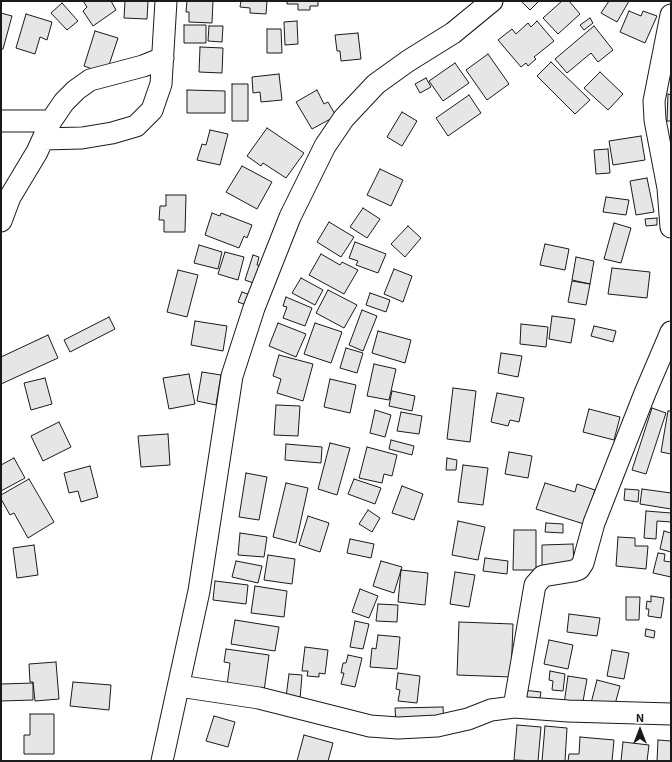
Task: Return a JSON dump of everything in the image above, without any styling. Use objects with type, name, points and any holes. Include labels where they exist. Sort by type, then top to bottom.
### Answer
[{"type":"street","points":[[1,122],[82,138],[112,133],[136,126],[152,110],[161,84],[166,1]]},
{"type":"street","points":[[162,761],[199,591],[232,376],[254,308],[290,217],[325,146],[344,118],[376,84],[408,61],[453,33],[492,1]]},
{"type":"street","points":[[671,15],[654,101],[655,120],[668,188],[671,227]]},
{"type":"street","points":[[1,221],[10,196],[64,102],[76,90],[90,80],[143,66],[163,58]]},
{"type":"street","points":[[514,707],[535,584],[543,576],[573,571],[579,569],[583,563],[594,523],[645,393],[671,332]]},
{"type":"street","points":[[179,686],[259,698],[370,726],[398,728],[437,726],[468,719],[491,710],[514,707],[568,711],[671,714]]},
{"type":"building","points":[[83,1],[111,1],[116,10],[93,26],[83,11],[87,7]]},
{"type":"building","points":[[125,1],[148,1],[147,19],[124,18]]},
{"type":"building","points":[[187,1],[213,1],[212,23],[189,22],[189,12],[186,12]]},
{"type":"building","points":[[241,1],[267,1],[266,14],[250,13],[250,8],[240,7]]},
{"type":"building","points":[[287,1],[318,1],[318,6],[310,6],[310,10],[298,10],[298,4],[287,4]]},
{"type":"building","points":[[521,1],[539,1],[530,10]]},
{"type":"building","points":[[562,1],[569,1],[580,14],[558,34],[543,18]]},
{"type":"building","points":[[609,1],[629,1],[617,22],[601,13]]},
{"type":"building","points":[[62,3],[78,21],[67,30],[51,13]]},
{"type":"building","points":[[629,11],[641,16],[643,11],[657,16],[645,43],[620,32]]},
{"type":"building","points":[[1,13],[12,16],[3,49],[1,49]]},
{"type":"building","points":[[26,14],[52,22],[47,40],[40,37],[35,54],[16,48]]},
{"type":"building","points":[[590,18],[593,23],[584,30],[580,25]]},
{"type":"building","points":[[297,21],[298,44],[285,45],[284,22]]},
{"type":"building","points":[[537,21],[554,41],[534,57],[536,59],[528,66],[526,63],[521,67],[498,40],[512,29],[516,34],[528,23],[531,27]]},
{"type":"building","points":[[184,25],[206,25],[206,43],[184,43]]},
{"type":"building","points":[[209,26],[223,26],[222,42],[208,41]]},
{"type":"building","points":[[594,26],[613,50],[598,62],[591,53],[567,73],[555,59]]},
{"type":"building","points":[[267,29],[281,29],[282,53],[267,53]]},
{"type":"building","points":[[95,31],[118,38],[106,74],[84,66]]},
{"type":"building","points":[[358,33],[361,59],[341,61],[340,51],[337,51],[335,35]]},
{"type":"building","points":[[200,47],[223,48],[222,73],[199,72]]},
{"type":"building","points":[[488,54],[509,84],[487,100],[466,70]]},
{"type":"building","points":[[551,62],[590,100],[575,114],[537,76]]},
{"type":"building","points":[[455,63],[469,83],[443,101],[429,81]]},
{"type":"building","points":[[600,72],[623,94],[608,110],[584,88]]},
{"type":"building","points":[[279,74],[282,100],[261,102],[260,92],[253,93],[252,77]]},
{"type":"building","points":[[426,78],[431,87],[420,93],[415,84]]},
{"type":"building","points":[[232,84],[248,84],[248,121],[232,121]]},
{"type":"building","points":[[187,90],[225,91],[225,113],[187,113]]},
{"type":"building","points":[[317,90],[324,104],[328,102],[336,116],[312,129],[296,102]]},
{"type":"building","points":[[668,94],[671,95],[671,121],[667,121]]},
{"type":"building","points":[[469,95],[481,113],[448,136],[436,118]]},
{"type":"building","points":[[402,112],[417,121],[402,146],[387,137]]},
{"type":"building","points":[[267,128],[304,153],[286,178],[263,163],[261,166],[247,156]]},
{"type":"building","points":[[210,130],[228,134],[220,165],[197,160],[202,144],[206,145]]},
{"type":"building","points":[[641,136],[645,160],[613,165],[609,141]]},
{"type":"building","points":[[608,149],[610,173],[596,174],[594,150]]},
{"type":"building","points":[[242,166],[272,182],[257,209],[226,192]]},
{"type":"building","points":[[380,169],[403,180],[391,206],[367,195]]},
{"type":"building","points":[[647,178],[654,212],[636,215],[630,181]]},
{"type":"building","points":[[166,195],[186,195],[185,232],[164,232],[164,220],[159,220],[160,206],[166,206]]},
{"type":"building","points":[[606,197],[629,200],[626,215],[603,212]]},
{"type":"building","points":[[363,208],[380,219],[367,238],[350,227]]},
{"type":"building","points":[[212,213],[220,216],[221,213],[252,225],[247,238],[244,236],[239,248],[205,235]]},
{"type":"building","points":[[657,218],[657,225],[646,226],[645,219]]},
{"type":"building","points":[[329,222],[354,237],[341,257],[317,242]]},
{"type":"building","points":[[614,223],[631,228],[621,263],[604,259]]},
{"type":"building","points":[[408,226],[421,238],[405,257],[391,244]]},
{"type":"building","points":[[355,242],[386,254],[378,273],[356,265],[358,261],[349,258]]},
{"type":"building","points":[[545,244],[569,249],[565,270],[540,265]]},
{"type":"building","points":[[199,245],[222,252],[218,269],[194,263]]},
{"type":"building","points":[[225,252],[244,257],[238,280],[218,274]]},
{"type":"building","points":[[321,254],[340,265],[342,262],[358,270],[344,294],[309,275]]},
{"type":"building","points":[[253,255],[259,257],[257,265],[262,266],[256,284],[245,280]]},
{"type":"building","points":[[576,257],[594,261],[590,284],[572,280]]},
{"type":"building","points":[[612,268],[650,272],[647,298],[608,294]]},
{"type":"building","points":[[394,269],[412,276],[403,302],[384,294]]},
{"type":"building","points":[[178,270],[198,275],[187,317],[167,312]]},
{"type":"building","points":[[301,278],[323,290],[315,305],[292,293]]},
{"type":"building","points":[[572,281],[590,284],[586,305],[568,302]]},
{"type":"building","points":[[328,290],[357,305],[344,328],[316,313]]},
{"type":"building","points":[[242,292],[253,296],[249,306],[238,302]]},
{"type":"building","points":[[370,293],[390,300],[386,312],[366,305]]},
{"type":"building","points":[[286,297],[312,308],[305,326],[283,318],[287,307],[283,306]]},
{"type":"building","points":[[362,310],[377,316],[363,351],[349,345]]},
{"type":"building","points":[[552,316],[575,319],[571,343],[549,339]]},
{"type":"building","points":[[109,317],[115,329],[70,352],[64,340]]},
{"type":"building","points":[[195,321],[227,326],[223,351],[191,345]]},
{"type":"building","points":[[278,323],[306,334],[296,357],[269,346]]},
{"type":"building","points":[[315,323],[342,332],[331,363],[304,354]]},
{"type":"building","points":[[521,324],[548,327],[546,347],[520,344]]},
{"type":"building","points":[[594,326],[616,331],[613,342],[591,336]]},
{"type":"building","points":[[378,331],[411,340],[405,363],[372,353]]},
{"type":"building","points":[[48,335],[58,358],[1,384],[1,357]]},
{"type":"building","points":[[346,348],[363,353],[357,373],[340,368]]},
{"type":"building","points":[[501,353],[522,356],[518,377],[498,373]]},
{"type":"building","points":[[279,355],[313,364],[303,401],[277,393],[281,379],[273,376]]},
{"type":"building","points":[[374,364],[396,369],[389,400],[367,396]]},
{"type":"building","points":[[202,372],[221,375],[216,405],[197,401]]},
{"type":"building","points":[[189,374],[195,404],[169,409],[163,378]]},
{"type":"building","points":[[45,378],[52,404],[31,410],[24,383]]},
{"type":"building","points":[[330,379],[356,385],[350,413],[324,407]]},
{"type":"building","points":[[453,388],[476,391],[470,442],[447,439]]},
{"type":"building","points":[[392,391],[415,396],[412,411],[389,406]]},
{"type":"building","points":[[497,393],[524,398],[519,422],[510,420],[508,426],[491,422]]},
{"type":"building","points":[[276,405],[300,406],[298,436],[274,435]]},
{"type":"building","points":[[652,408],[666,413],[646,474],[632,470]]},
{"type":"building","points":[[589,409],[620,417],[614,440],[583,432]]},
{"type":"building","points":[[375,410],[391,415],[385,437],[370,433]]},
{"type":"building","points":[[668,411],[671,411],[671,454],[661,452]]},
{"type":"building","points":[[401,412],[422,416],[419,434],[397,431]]},
{"type":"building","points":[[59,422],[71,447],[43,461],[31,436]]},
{"type":"building","points":[[168,434],[170,465],[141,467],[138,436]]},
{"type":"building","points":[[391,440],[414,446],[412,455],[389,449]]},
{"type":"building","points":[[330,443],[350,448],[337,495],[318,489]]},
{"type":"building","points":[[286,444],[322,447],[321,463],[285,460]]},
{"type":"building","points":[[367,447],[397,455],[392,476],[384,474],[382,483],[359,478]]},
{"type":"building","points":[[509,452],[532,456],[528,478],[505,474]]},
{"type":"building","points":[[14,458],[25,478],[1,491],[1,465]]},
{"type":"building","points":[[447,458],[457,460],[456,470],[446,470]]},
{"type":"building","points":[[463,465],[488,468],[483,505],[458,502]]},
{"type":"building","points":[[90,466],[98,497],[81,502],[78,491],[69,493],[64,473]]},
{"type":"building","points":[[246,473],[267,477],[259,520],[239,517]]},
{"type":"building","points":[[29,479],[54,522],[28,538],[14,513],[10,515],[1,499],[1,495]]},
{"type":"building","points":[[354,479],[381,488],[375,504],[348,494]]},
{"type":"building","points":[[286,483],[308,488],[296,543],[273,537]]},
{"type":"building","points":[[545,483],[575,492],[577,484],[595,490],[584,524],[536,509]]},
{"type":"building","points":[[402,486],[423,494],[414,520],[392,513]]},
{"type":"building","points":[[625,489],[639,490],[638,502],[624,500]]},
{"type":"building","points":[[642,489],[671,493],[671,509],[640,504]]},
{"type":"building","points":[[368,510],[380,518],[372,532],[359,524]]},
{"type":"building","points":[[646,511],[671,513],[671,522],[657,521],[656,539],[644,538]]},
{"type":"building","points":[[308,516],[329,523],[320,552],[299,545]]},
{"type":"building","points":[[458,521],[485,527],[478,560],[452,555]]},
{"type":"building","points":[[546,523],[563,524],[563,533],[545,532]]},
{"type":"building","points":[[514,530],[536,530],[536,570],[513,570]]},
{"type":"building","points":[[664,531],[671,533],[671,552],[660,549]]},
{"type":"building","points":[[240,533],[267,537],[264,557],[238,555]]},
{"type":"building","points":[[618,537],[635,538],[635,546],[648,546],[646,569],[616,566]]},
{"type":"building","points":[[350,539],[374,544],[371,558],[347,553]]},
{"type":"building","points":[[573,544],[574,565],[542,567],[542,545]]},
{"type":"building","points":[[34,545],[38,575],[17,578],[13,548]]},
{"type":"building","points":[[658,553],[665,554],[664,561],[671,562],[671,577],[653,573]]},
{"type":"building","points":[[268,555],[295,559],[292,584],[264,580]]},
{"type":"building","points":[[485,558],[508,561],[507,574],[483,571]]},
{"type":"building","points":[[236,561],[262,566],[258,583],[232,577]]},
{"type":"building","points":[[381,561],[402,567],[394,593],[373,586]]},
{"type":"building","points":[[401,570],[428,573],[425,605],[398,602]]},
{"type":"building","points":[[455,572],[475,575],[469,607],[450,604]]},
{"type":"building","points":[[215,581],[248,585],[246,604],[213,600]]},
{"type":"building","points":[[255,586],[287,591],[284,617],[251,613]]},
{"type":"building","points":[[360,589],[378,596],[369,618],[352,612]]},
{"type":"building","points":[[651,596],[664,598],[661,618],[648,616],[649,609],[646,609],[647,601],[651,602]]},
{"type":"building","points":[[626,597],[640,597],[639,620],[626,620]]},
{"type":"building","points":[[378,604],[398,605],[397,622],[376,621]]},
{"type":"building","points":[[569,614],[600,618],[597,636],[567,632]]},
{"type":"building","points":[[235,620],[279,627],[275,651],[231,644]]},
{"type":"building","points":[[355,621],[369,624],[363,649],[350,647]]},
{"type":"building","points":[[459,622],[513,624],[511,677],[457,675]]},
{"type":"building","points":[[646,629],[655,631],[654,638],[645,636]]},
{"type":"building","points":[[378,635],[400,637],[397,669],[370,667],[372,648],[376,649]]},
{"type":"building","points":[[549,640],[573,645],[568,669],[544,664]]},
{"type":"building","points":[[305,647],[328,650],[325,674],[319,673],[319,677],[307,676],[308,671],[302,671]]},
{"type":"building","points":[[226,649],[269,655],[264,691],[227,685],[230,663],[224,662]]},
{"type":"building","points":[[612,650],[629,653],[624,679],[607,676]]},
{"type":"building","points":[[348,655],[362,658],[355,687],[341,684],[344,673],[341,673],[343,663],[346,663]]},
{"type":"building","points":[[56,662],[59,699],[35,701],[33,682],[30,682],[29,664]]},
{"type":"building","points":[[550,671],[565,674],[563,691],[552,690],[553,681],[549,680]]},
{"type":"building","points":[[398,673],[420,676],[417,703],[398,701],[400,690],[396,689]]},
{"type":"building","points":[[289,674],[302,675],[300,699],[286,697]]},
{"type":"building","points":[[568,676],[587,679],[582,707],[564,704]]},
{"type":"building","points":[[597,680],[620,686],[614,708],[591,703]]},
{"type":"building","points":[[73,682],[111,685],[109,710],[70,706]]},
{"type":"building","points":[[33,683],[33,700],[1,701],[1,684]]},
{"type":"building","points":[[523,690],[541,692],[539,704],[521,702]]},
{"type":"building","points":[[443,707],[444,721],[396,723],[395,708]]},
{"type":"building","points":[[30,714],[54,714],[54,754],[24,754],[24,735],[30,735]]},
{"type":"building","points":[[214,716],[235,722],[228,747],[206,741]]},
{"type":"building","points":[[517,725],[541,727],[538,761],[514,760]]},
{"type":"building","points":[[545,726],[567,728],[565,761],[542,761]]},
{"type":"building","points":[[304,735],[333,743],[328,761],[297,761]]},
{"type":"building","points":[[580,737],[614,740],[612,761],[568,761],[569,754],[579,754]]},
{"type":"building","points":[[658,740],[671,741],[671,761],[657,761]]},
{"type":"building","points":[[623,742],[649,745],[647,761],[621,761]]}]
